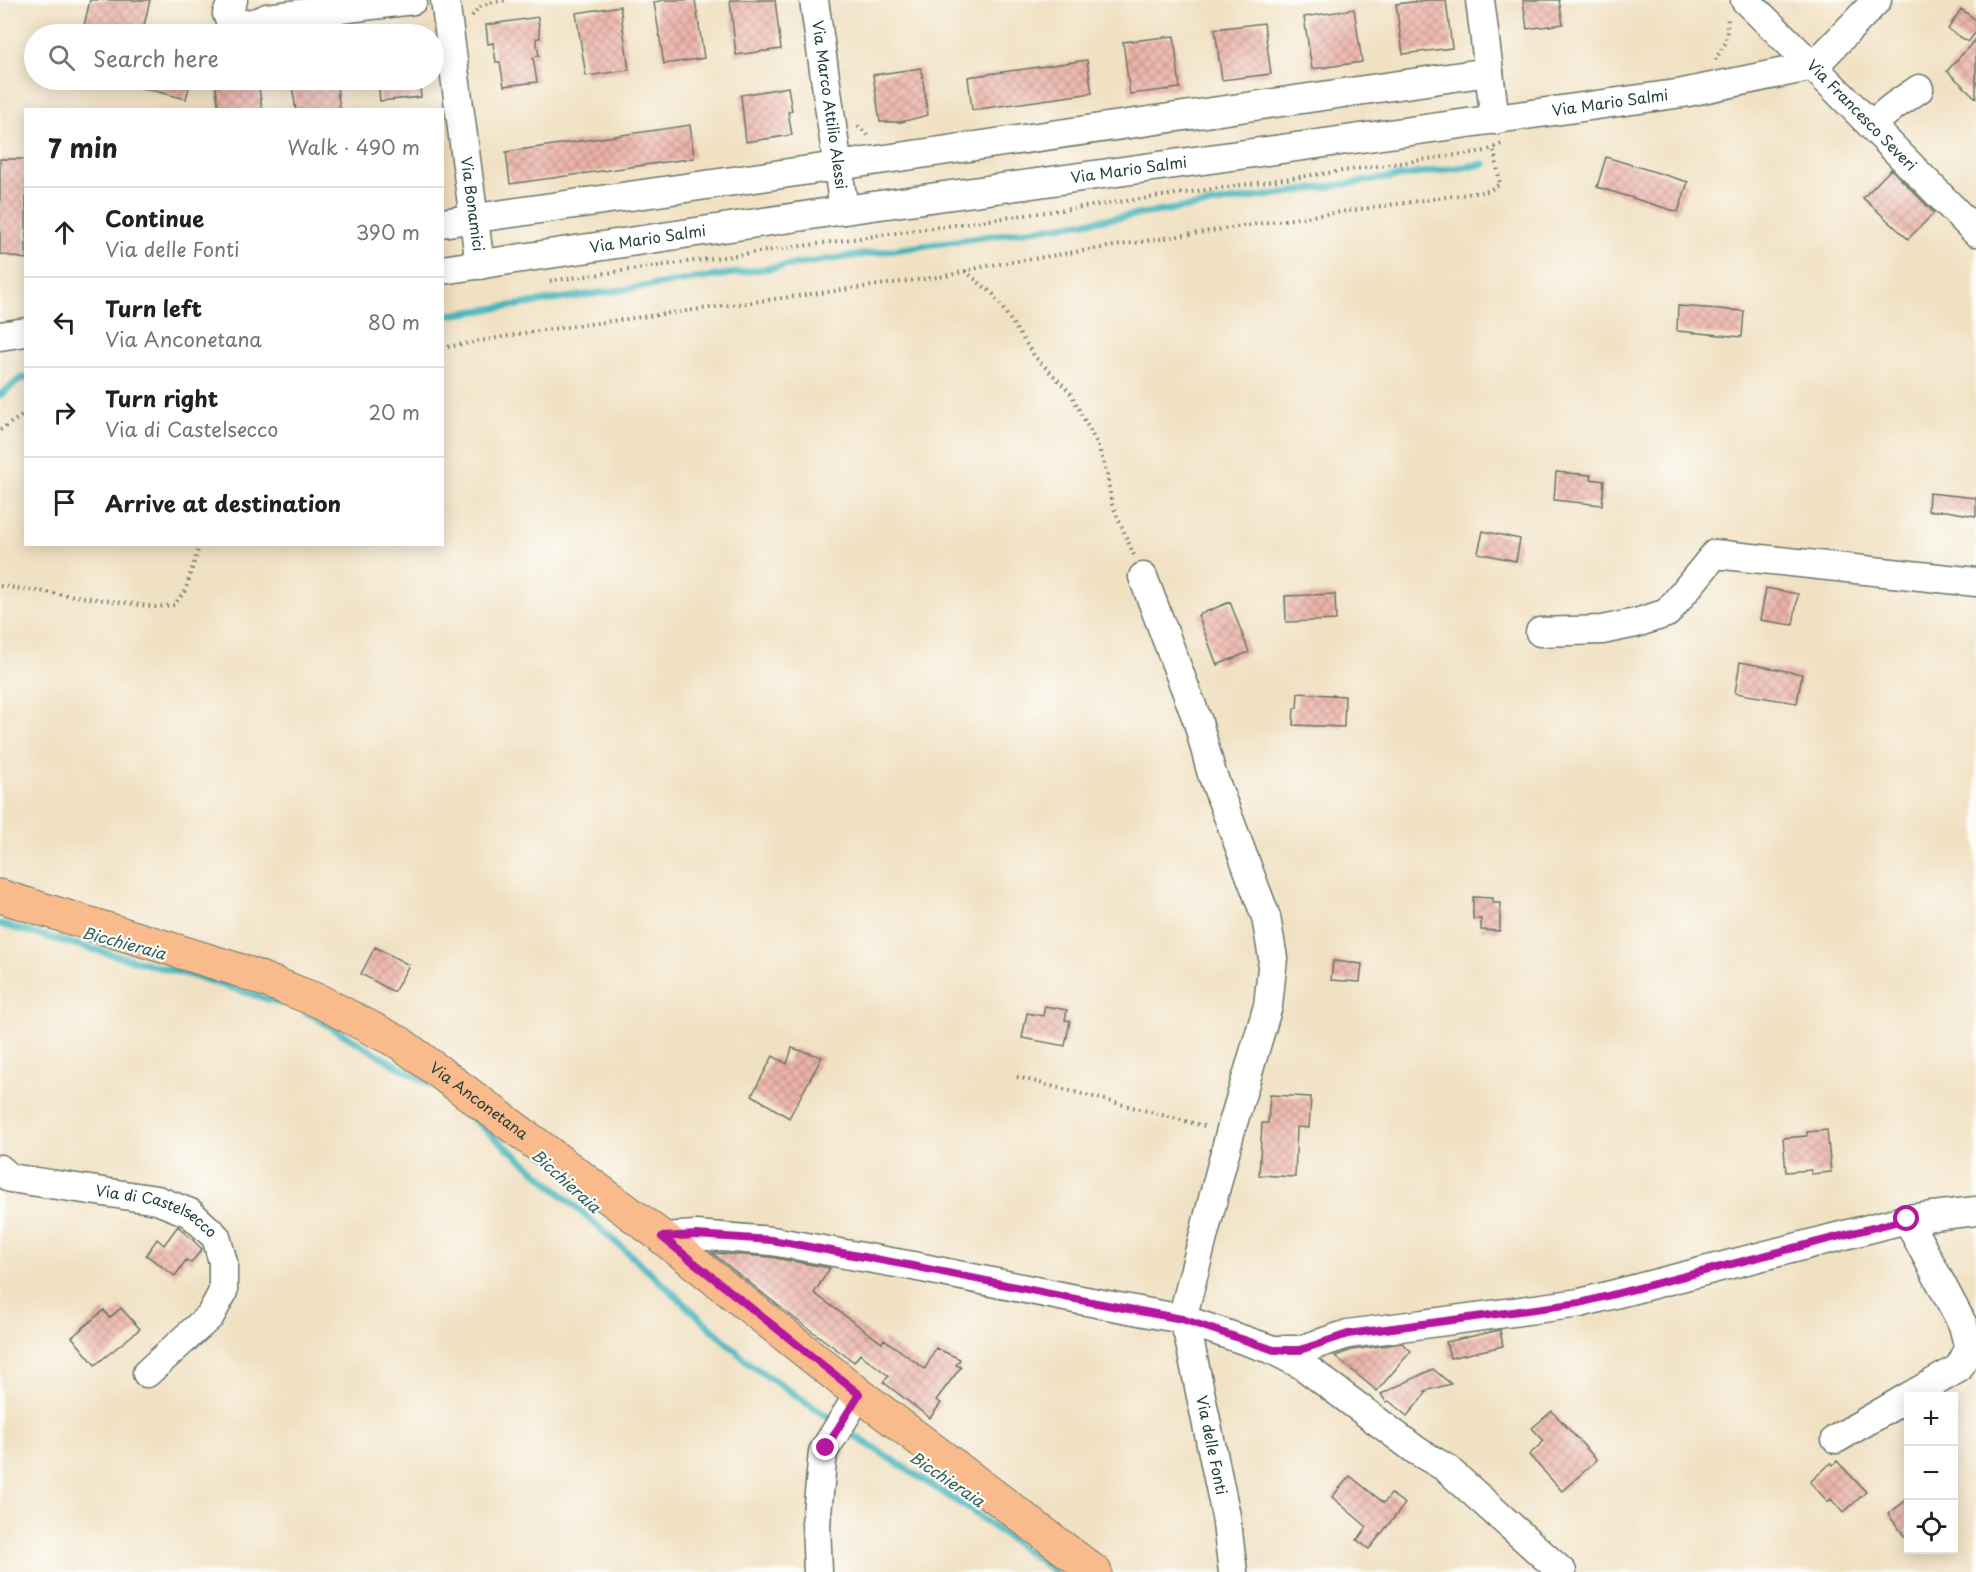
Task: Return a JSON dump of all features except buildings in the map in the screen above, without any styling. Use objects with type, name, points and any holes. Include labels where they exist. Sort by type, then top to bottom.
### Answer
[{"type":"main road","name":"Via Anconetana","points":[[0,896],[239,970],[319,1001],[400,1043],[662,1237],[854,1402],[1095,1572]]},
{"type":"street","points":[[233,0],[226,14],[236,24],[256,23],[261,9],[413,0]]},
{"type":"street","name":"Via Bonamici","points":[[445,0],[480,265]]},
{"type":"street","name":"Via Marco Attilio Alessi","points":[[814,0],[844,210]]},
{"type":"street","points":[[1480,0],[1489,72],[1507,118]]},
{"type":"street","points":[[1814,66],[1877,0]]},
{"type":"street","name":"Via Francesco Severi","points":[[1736,7],[1814,66],[1976,232]]},
{"type":"street","name":"Via Mario Salmi","points":[[444,270],[844,210],[1683,93],[1814,66]]},
{"type":"street","points":[[444,223],[1489,72]]},
{"type":"street","points":[[1871,125],[1919,89]]},
{"type":"street","points":[[0,336],[24,332]]},
{"type":"street","points":[[1540,632],[1602,630],[1667,614],[1715,554],[1976,582]]},
{"type":"street","points":[[1138,566],[1198,722],[1211,771],[1266,917],[1274,958],[1268,1006],[1230,1133],[1182,1319]]},
{"type":"street","name":"Via di Castelsecco","points":[[0,1169],[10,1178],[157,1200],[190,1213],[216,1237],[223,1262],[223,1292],[210,1316],[147,1373]]},
{"type":"street","points":[[1274,1350],[1300,1350],[1348,1334],[1580,1303],[1907,1219],[1976,1211]]},
{"type":"street","points":[[1907,1219],[1963,1324],[1969,1349],[1967,1374],[1922,1392]]},
{"type":"street","points":[[662,1237],[696,1235],[772,1240],[924,1268],[1182,1319],[1274,1350],[1302,1365],[1417,1450],[1446,1468],[1562,1572]]},
{"type":"street","name":"Via delle Fonti","points":[[1182,1319],[1188,1334],[1224,1505],[1233,1572]]},
{"type":"street","points":[[1836,1439],[1904,1400]]},
{"type":"street","points":[[819,1572],[816,1524],[824,1452],[854,1402]]},
{"type":"path","points":[[470,20],[479,7],[486,3],[507,0]]},
{"type":"path","points":[[1708,66],[1721,52],[1726,42],[1736,7]]},
{"type":"path","points":[[546,282],[1494,149],[1501,146],[1513,134],[1507,118]]},
{"type":"path","points":[[853,121],[865,133],[879,140]]},
{"type":"path","points":[[444,348],[530,332],[946,276],[964,271],[1249,225],[1488,190],[1500,184],[1494,149]]},
{"type":"path","points":[[964,271],[993,294],[1035,357],[1070,392],[1099,448],[1112,504],[1138,566]]},
{"type":"path","points":[[0,430],[24,414]]},
{"type":"path","points":[[0,586],[156,607],[174,605],[185,591],[199,546]]},
{"type":"path","points":[[1017,1077],[1230,1133]]},
{"type":"waterway","points":[[444,316],[1484,164]]},
{"type":"waterway","points":[[0,395],[24,378]]},
{"type":"waterway","name":"Bicchieraia","points":[[0,924],[200,978],[280,1003]]},
{"type":"waterway","name":"Bicchieraia","points":[[305,1012],[432,1086]]},
{"type":"waterway","name":"Bicchieraia","points":[[441,1093],[533,1169],[751,1365],[835,1422]]},
{"type":"waterway","name":"Bicchieraia","points":[[844,1429],[969,1509],[1055,1572]]},
{"type":"route","points":[[826,1448],[859,1394],[662,1237],[696,1235],[772,1240],[1182,1319],[1274,1350],[1300,1350],[1348,1334],[1580,1303],[1907,1219]]}]
